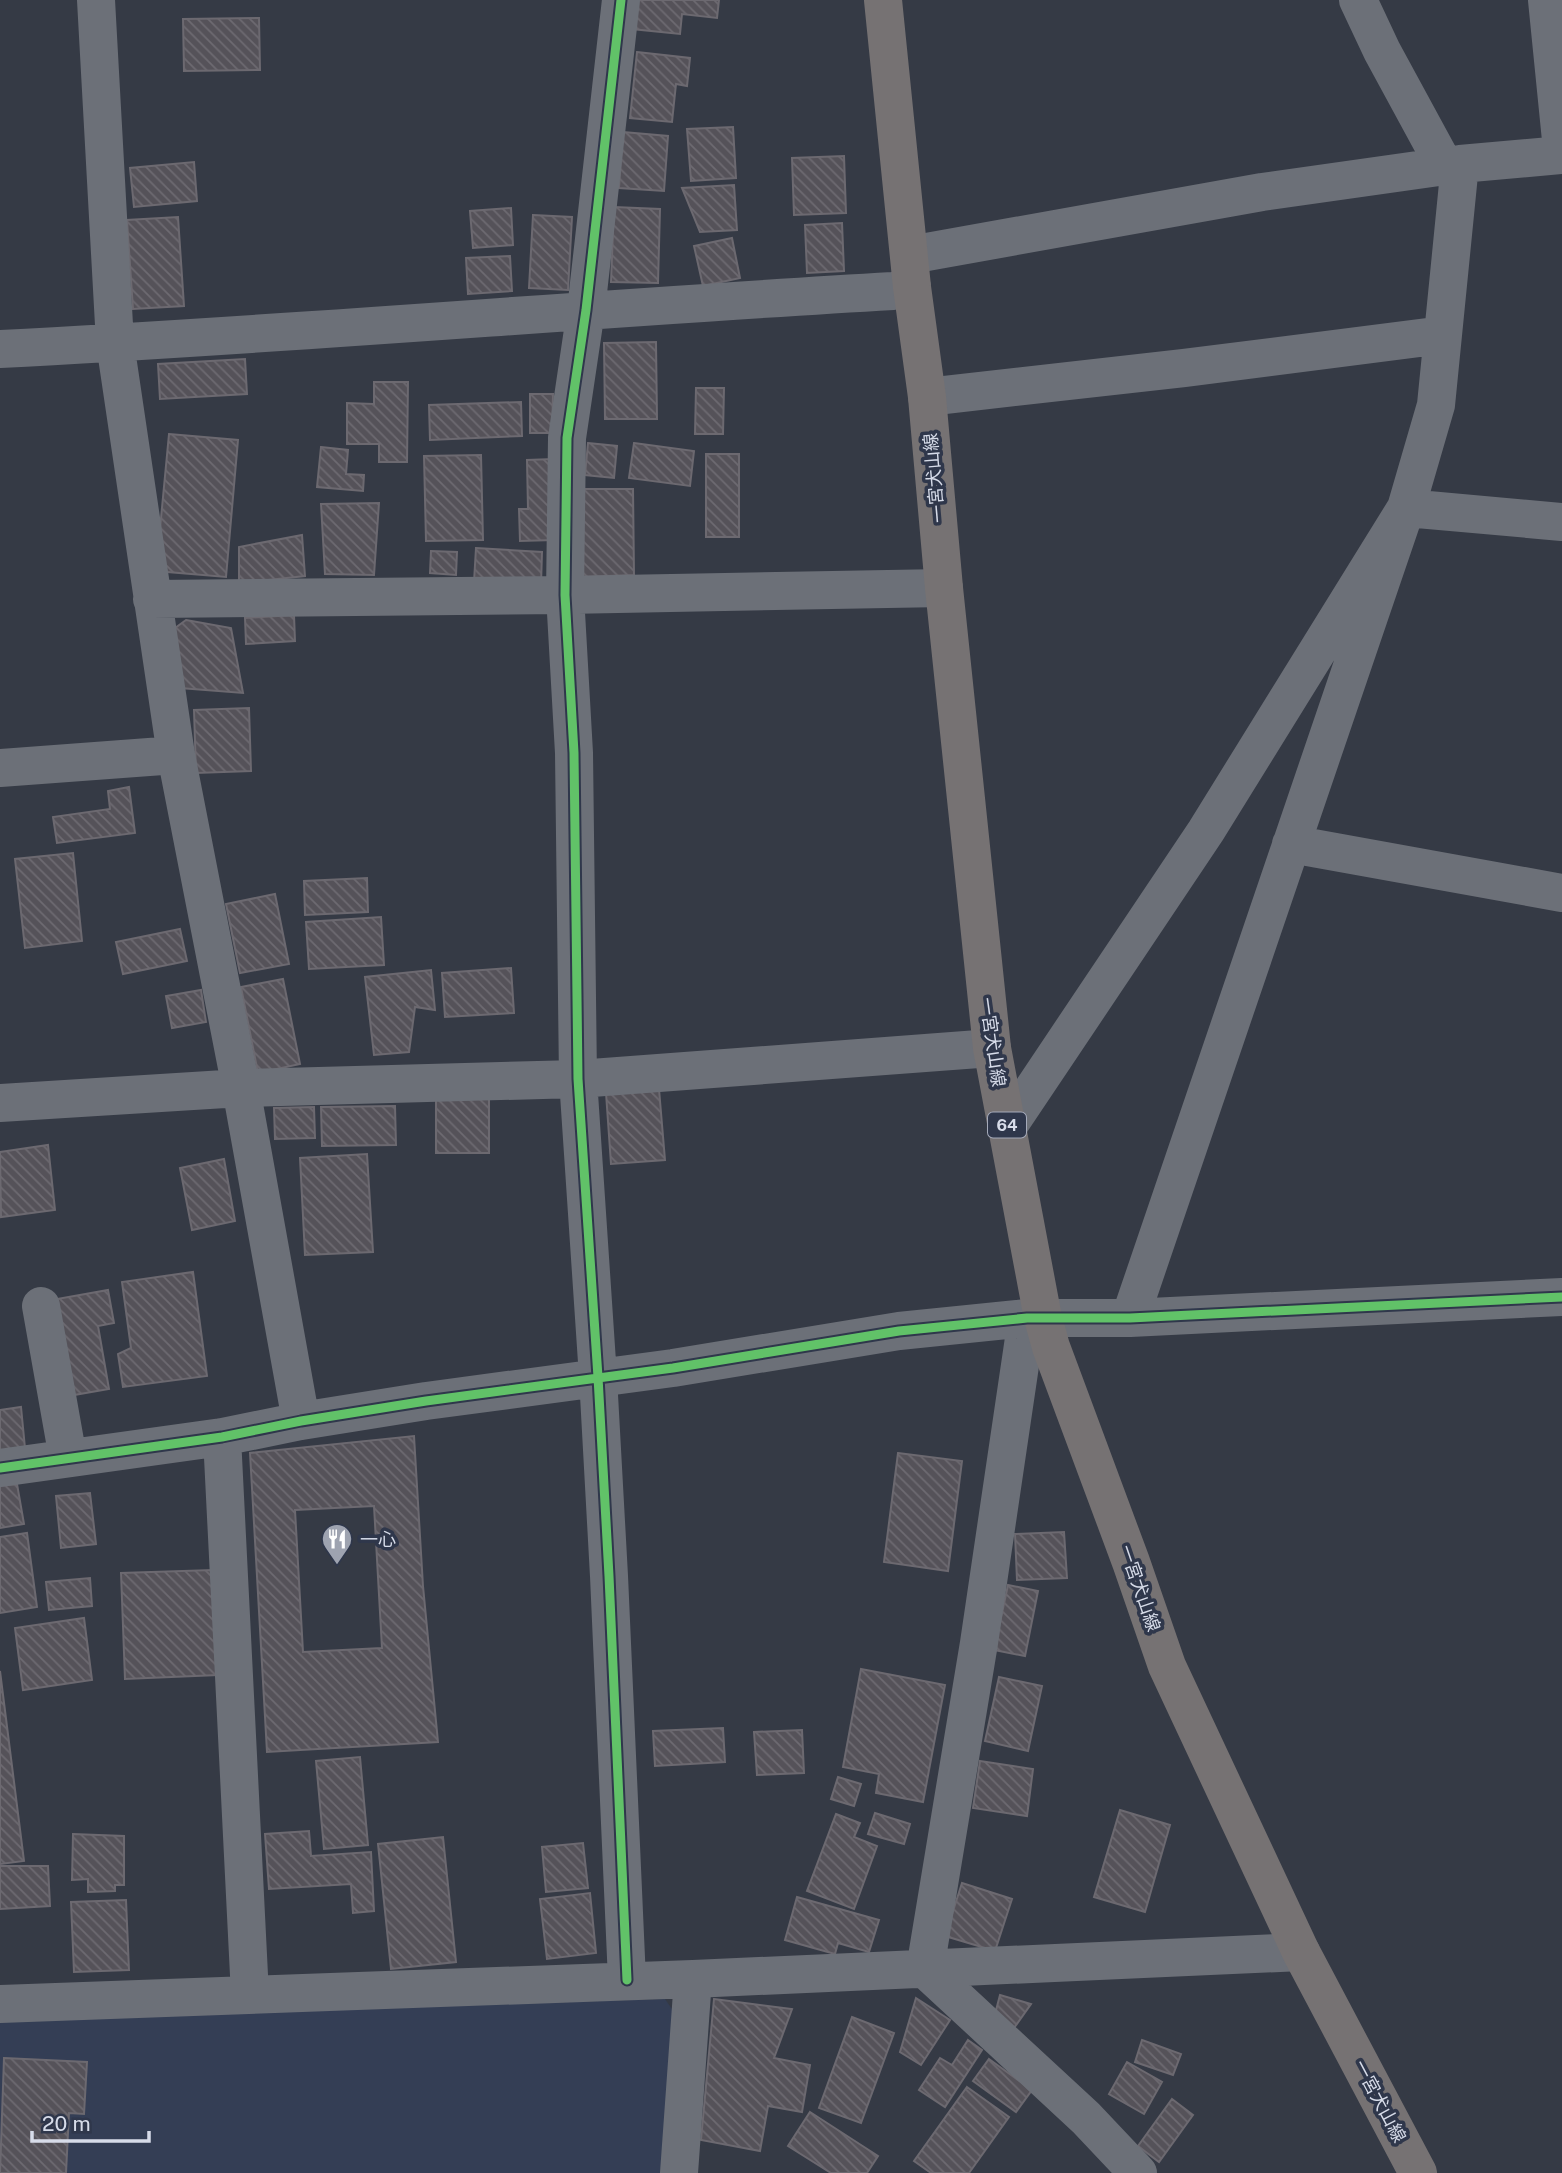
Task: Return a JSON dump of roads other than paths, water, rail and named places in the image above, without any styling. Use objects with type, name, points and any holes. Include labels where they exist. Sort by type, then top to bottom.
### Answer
[{"type":"main road","name":"一宮犬山線","points":[[883,0],[927,397],[992,1048],[1007,1128],[1035,1318],[1051,1347],[1167,1666],[1301,1952],[1418,2173]]},
{"type":"street","points":[[96,0],[115,343],[176,755],[241,1088],[301,1421]]},
{"type":"street","points":[[621,0],[586,310],[567,438],[565,595],[573,753],[578,1079],[598,1377],[627,1980]]},
{"type":"street","points":[[1130,1318],[1406,509],[1436,405],[1453,166],[1382,51],[1358,0]]},
{"type":"street","points":[[0,349],[893,291],[911,271],[1262,192],[1562,152],[1547,0]]},
{"type":"street","points":[[927,397],[1443,335]]},
{"type":"street","points":[[1406,509],[1562,522]]},
{"type":"street","points":[[1007,1128],[1206,831],[1406,509]]},
{"type":"street","points":[[152,599],[944,588]]},
{"type":"street","points":[[0,768],[176,755]]},
{"type":"street","points":[[1291,844],[1562,893]]},
{"type":"street","points":[[0,1103],[241,1088],[578,1079],[992,1048]]},
{"type":"street","points":[[0,1468],[222,1437],[301,1421],[456,1396],[673,1368],[899,1331],[1035,1318],[1130,1318],[1562,1297]]},
{"type":"street","points":[[41,1306],[68,1458]]},
{"type":"street","points":[[925,1969],[1035,1318]]},
{"type":"street","points":[[222,1437],[250,1995]]},
{"type":"street","points":[[0,2004],[693,1979],[1301,1952]]},
{"type":"street","points":[[925,1969],[1086,2118],[1138,2173]]},
{"type":"street","points":[[679,2173],[693,1979]]},
{"type":"place","name":"一心","points":[[337,1566]]}]
